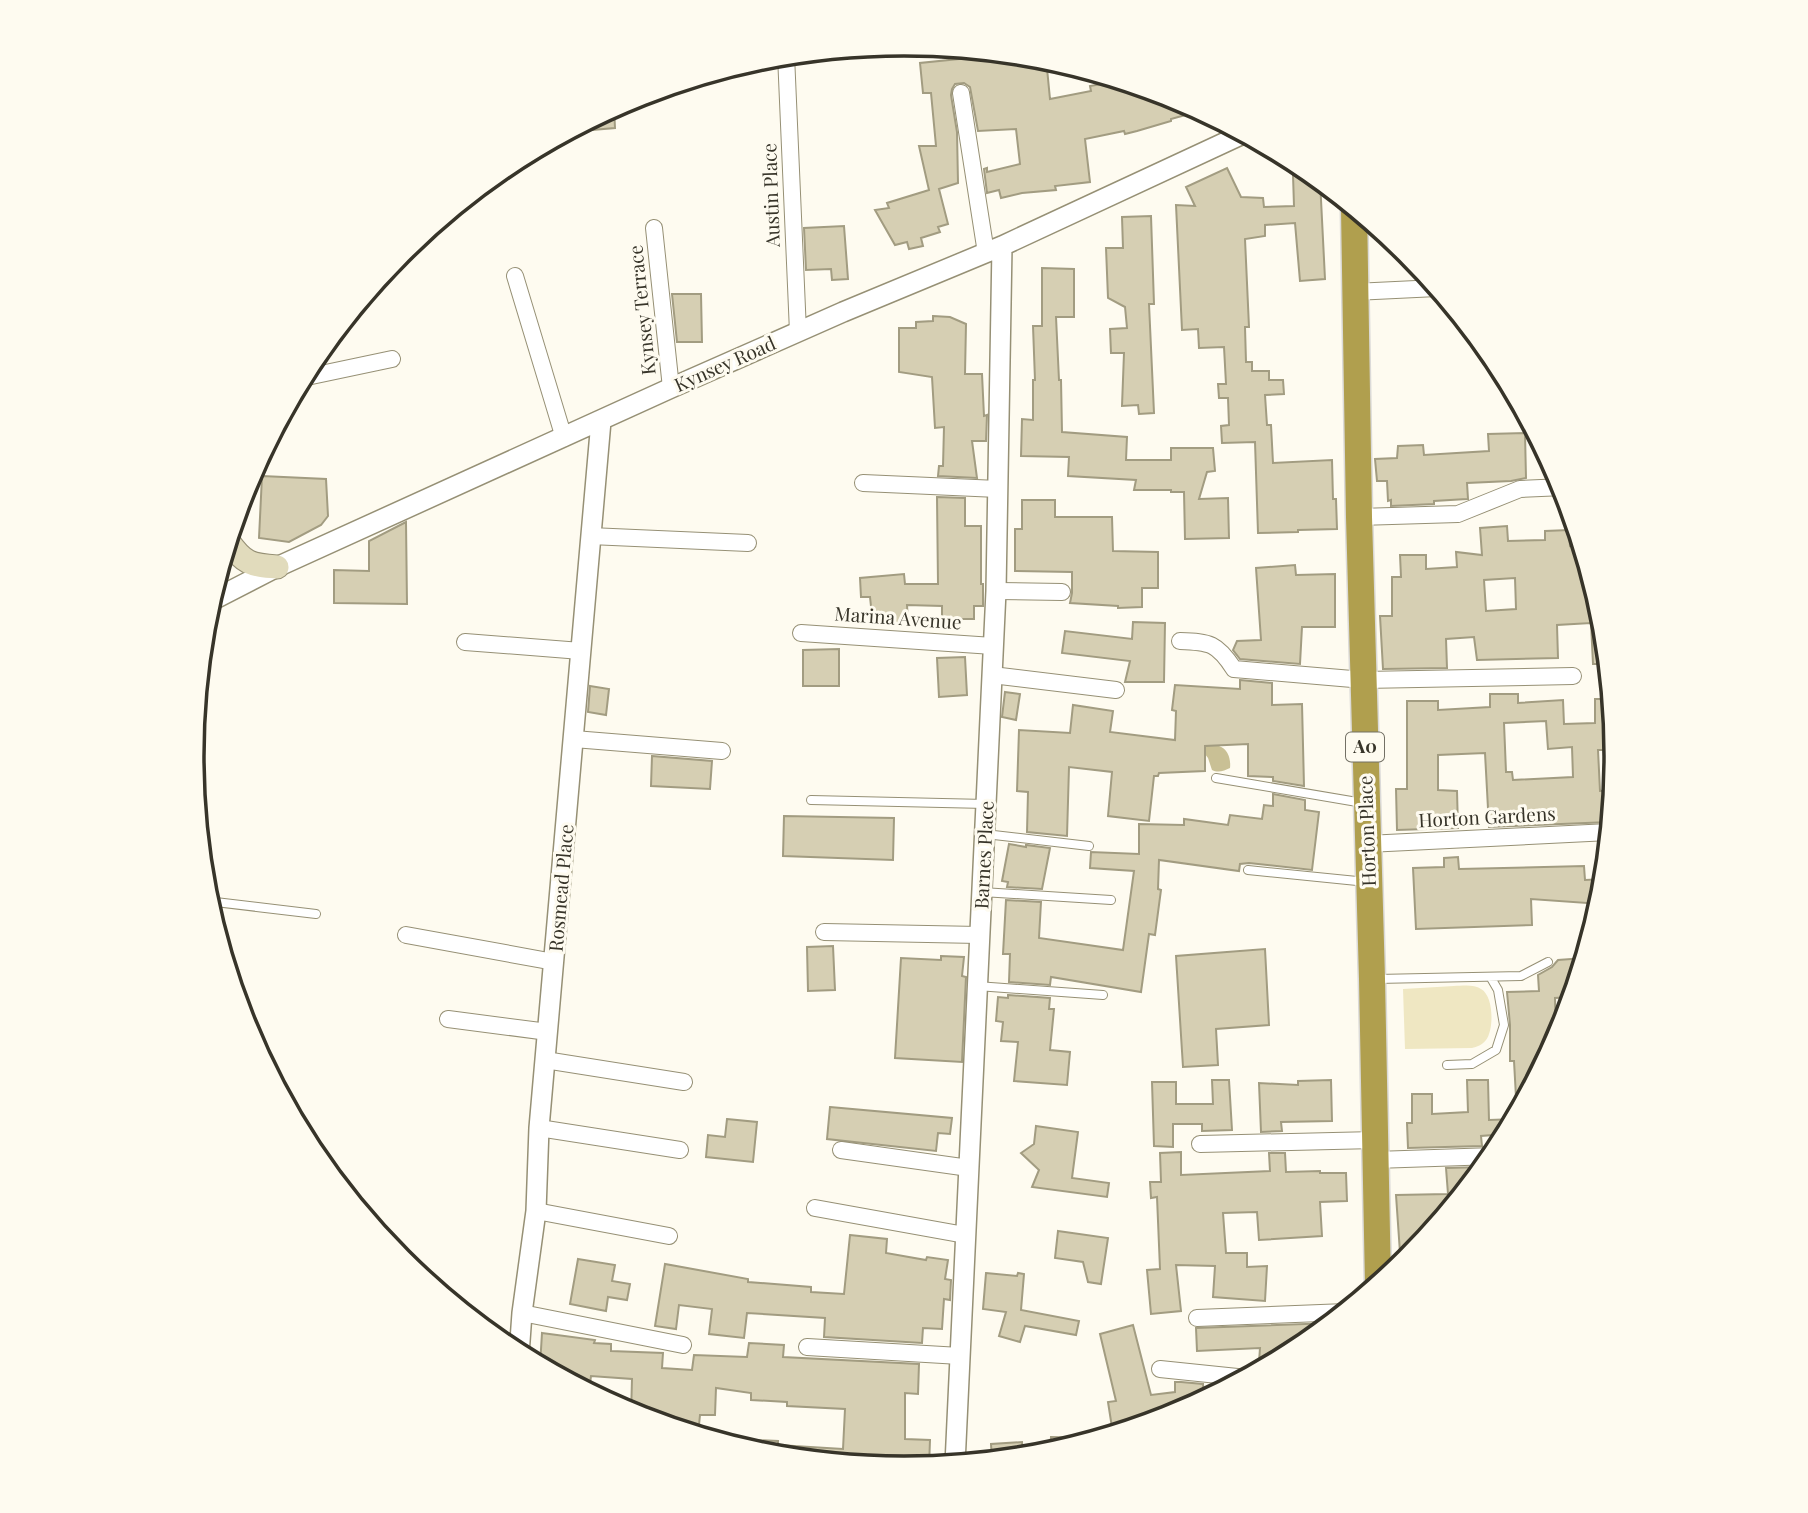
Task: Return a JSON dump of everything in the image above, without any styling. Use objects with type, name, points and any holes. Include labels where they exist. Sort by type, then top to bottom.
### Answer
[{"type":"highway","name":"Horton Place","points":[[1355,221],[1354,292],[1378,1272]]},
{"type":"main road","points":[[235,550],[252,565],[277,567]]},
{"type":"street","name":"Austin Place","points":[[786,66],[798,332]]},
{"type":"street","points":[[961,93],[994,249]]},
{"type":"street","name":"Kynsey Road","points":[[223,595],[277,567],[671,388],[994,249],[1233,139]]},
{"type":"street","name":"Kynsey Terrace","points":[[654,228],[671,388]]},
{"type":"street","name":"Barnes Place","points":[[955,1455],[996,592],[998,489],[994,249]]},
{"type":"street","points":[[515,276],[564,438]]},
{"type":"street","points":[[1354,292],[1425,289]]},
{"type":"street","points":[[317,375],[393,359]]},
{"type":"street","name":"Rosmead Place","points":[[520,1342],[536,1211],[539,1128],[601,421]]},
{"type":"street","points":[[863,483],[998,489]]},
{"type":"street","points":[[1359,517],[1458,514],[1520,489],[1551,488]]},
{"type":"street","points":[[590,536],[748,543]]},
{"type":"street","points":[[996,592],[1062,592]]},
{"type":"street","name":"Marina Avenue","points":[[801,633],[993,646]]},
{"type":"street","points":[[1180,641],[1205,642],[1224,653],[1234,669],[1364,680],[1573,676]]},
{"type":"street","points":[[465,642],[581,651]]},
{"type":"street","points":[[992,675],[1116,690]]},
{"type":"street","points":[[574,739],[722,751]]},
{"type":"street","name":"Horton Gardens","points":[[1367,844],[1600,832]]},
{"type":"street","points":[[824,932],[979,935]]},
{"type":"street","points":[[406,935],[554,962]]},
{"type":"street","points":[[448,1019],[548,1032]]},
{"type":"street","points":[[545,1060],[684,1082]]},
{"type":"street","points":[[539,1128],[680,1150]]},
{"type":"street","points":[[1200,1144],[1479,1155]]},
{"type":"street","points":[[841,1150],[969,1168]]},
{"type":"street","points":[[815,1208],[965,1235]]},
{"type":"street","points":[[536,1211],[669,1236]]},
{"type":"street","points":[[522,1313],[683,1345]]},
{"type":"street","points":[[1197,1318],[1329,1313]]},
{"type":"street","points":[[807,1347],[960,1356]]},
{"type":"street","points":[[1160,1369],[1230,1376]]},
{"type":"lane","points":[[1216,778],[1366,803]]},
{"type":"lane","points":[[811,800],[986,804]]},
{"type":"lane","points":[[985,834],[1089,846]]},
{"type":"lane","points":[[1248,870],[1369,882]]},
{"type":"lane","points":[[982,892],[1111,900]]},
{"type":"lane","points":[[219,902],[316,914]]},
{"type":"lane","points":[[1372,979],[1521,976],[1548,962]]},
{"type":"lane","points":[[1447,1065],[1472,1063],[1496,1051],[1504,1025],[1499,990],[1491,978]]},
{"type":"lane","points":[[977,986],[1103,995]]},
{"type":"shaded area","points":[[1216,728],[1219,746],[1227,752],[1230,761],[1230,768],[1223,771],[1212,770],[1208,758],[1195,741]]},
{"type":"shaded area","points":[[1468,986],[1481,989],[1488,999],[1491,1013],[1486,1040],[1472,1048],[1405,1049],[1403,989]]},
{"type":"building","points":[[964,59],[1041,69],[1047,71],[1050,99],[1091,91],[1090,86],[1100,84],[1185,115],[1125,134],[1124,131],[1085,139],[1090,182],[1055,186],[1056,190],[1001,198],[999,190],[987,193],[984,169],[987,168],[987,172],[1020,164],[1016,129],[978,131],[970,87],[964,83],[955,84],[951,95],[957,132],[958,183],[939,189],[948,224],[938,227],[940,232],[921,238],[923,246],[909,249],[907,242],[895,245],[875,210],[889,208],[887,203],[929,190],[919,146],[936,146],[931,93],[923,93],[920,63]]},
{"type":"building","points":[[615,119],[615,128],[590,130]]},
{"type":"building","points":[[1227,168],[1241,197],[1263,198],[1264,207],[1294,206],[1293,175],[1321,194],[1325,279],[1300,281],[1295,223],[1265,225],[1265,236],[1245,239],[1249,327],[1245,327],[1246,362],[1252,362],[1252,371],[1269,371],[1269,380],[1283,380],[1284,394],[1265,395],[1267,425],[1271,425],[1273,463],[1332,460],[1337,529],[1258,533],[1255,442],[1222,443],[1221,426],[1229,425],[1228,398],[1219,398],[1218,384],[1226,384],[1224,347],[1199,348],[1198,329],[1182,330],[1176,205],[1195,206],[1186,187]]},
{"type":"building","points":[[1151,216],[1154,304],[1149,304],[1154,413],[1139,414],[1138,405],[1122,406],[1124,353],[1111,353],[1110,329],[1127,328],[1125,307],[1108,298],[1106,248],[1123,248],[1122,217]]},
{"type":"building","points":[[844,226],[848,279],[832,280],[831,269],[806,270],[804,228]]},
{"type":"building","points":[[1042,268],[1074,269],[1074,317],[1056,317],[1062,432],[1127,437],[1126,460],[1171,460],[1171,448],[1213,448],[1215,471],[1207,472],[1199,499],[1228,498],[1229,538],[1185,539],[1184,492],[1134,490],[1136,480],[1068,476],[1069,457],[1021,456],[1022,419],[1033,420],[1033,326],[1042,326]]},
{"type":"building","points":[[672,294],[701,294],[702,342],[677,342]]},
{"type":"building","points":[[933,316],[950,317],[966,324],[965,374],[982,374],[984,416],[987,415],[986,441],[972,441],[977,478],[938,476],[939,466],[943,466],[944,427],[935,428],[932,377],[899,372],[899,328],[916,328],[916,322],[933,321]]},
{"type":"building","points":[[1525,433],[1526,478],[1467,483],[1468,499],[1391,506],[1391,500],[1388,501],[1387,481],[1377,481],[1375,459],[1397,458],[1398,446],[1423,445],[1424,455],[1489,451],[1488,434]]},
{"type":"building","points":[[263,476],[326,479],[328,516],[321,525],[289,542],[259,538]]},
{"type":"building","points":[[937,497],[965,498],[965,526],[981,526],[983,606],[974,606],[974,619],[942,619],[942,606],[907,605],[908,622],[873,625],[870,597],[861,597],[860,578],[904,574],[905,584],[938,584]]},
{"type":"building","points":[[1022,500],[1055,500],[1055,517],[1112,517],[1113,551],[1158,552],[1158,588],[1142,588],[1142,607],[1118,608],[1070,603],[1072,572],[1015,571],[1015,529],[1022,529]]},
{"type":"building","points":[[406,522],[407,604],[334,603],[334,570],[369,571],[369,541]]},
{"type":"building","points":[[1507,526],[1508,541],[1545,540],[1545,531],[1567,530],[1581,575],[1591,620],[1599,664],[1593,664],[1591,623],[1557,625],[1558,658],[1477,660],[1474,637],[1446,639],[1447,668],[1383,669],[1380,616],[1392,616],[1392,577],[1401,577],[1400,555],[1426,555],[1426,569],[1457,567],[1456,552],[1482,555],[1480,528]],"holes":[[[1515,578],[1516,609],[1486,611],[1484,580]]]},
{"type":"building","points":[[1295,565],[1296,575],[1335,574],[1335,627],[1302,627],[1300,664],[1240,659],[1233,650],[1237,641],[1261,640],[1256,568]]},
{"type":"building","points":[[1133,622],[1165,623],[1164,682],[1125,682],[1130,661],[1062,653],[1065,631],[1132,639]]},
{"type":"building","points":[[839,649],[839,686],[803,686],[803,650]]},
{"type":"building","points":[[965,657],[967,695],[939,697],[937,658]]},
{"type":"building","points":[[1240,680],[1272,683],[1272,705],[1302,704],[1304,786],[1273,781],[1273,777],[1248,776],[1248,744],[1205,746],[1205,771],[1159,773],[1154,776],[1149,821],[1108,816],[1112,772],[1069,767],[1067,836],[1027,832],[1028,792],[1017,791],[1019,730],[1070,733],[1073,705],[1113,711],[1110,732],[1175,740],[1176,711],[1172,710],[1175,685],[1240,689]]},
{"type":"building","points":[[590,686],[609,689],[606,715],[588,712]]},
{"type":"building","points":[[1005,692],[1020,694],[1016,720],[1002,717]]},
{"type":"building","points":[[1490,694],[1518,694],[1518,703],[1563,700],[1564,724],[1595,723],[1595,699],[1602,699],[1604,750],[1598,750],[1600,791],[1603,791],[1601,822],[1489,827],[1485,753],[1438,755],[1438,790],[1457,791],[1458,828],[1397,830],[1396,789],[1407,789],[1407,701],[1438,701],[1438,710],[1490,707]],"holes":[[[1546,721],[1548,749],[1572,747],[1573,777],[1513,780],[1512,772],[1506,772],[1504,723]]]},
{"type":"building","points":[[652,756],[712,761],[710,789],[651,786]]},
{"type":"building","points":[[1273,794],[1305,800],[1305,810],[1319,812],[1312,870],[1249,863],[1240,864],[1239,871],[1159,860],[1158,889],[1161,890],[1155,935],[1149,934],[1141,992],[1051,977],[1050,985],[1009,982],[1010,954],[1003,954],[1006,900],[1041,902],[1039,938],[1123,950],[1134,871],[1090,868],[1091,852],[1139,854],[1139,824],[1184,825],[1184,819],[1228,825],[1230,815],[1262,819],[1264,805],[1273,806]]},
{"type":"building","points":[[784,816],[894,818],[893,860],[783,856]]},
{"type":"building","points":[[1009,844],[1050,848],[1042,889],[1007,887],[1008,882],[1002,881]]},
{"type":"building","points":[[1458,857],[1459,869],[1584,866],[1585,880],[1593,880],[1589,903],[1531,899],[1532,925],[1416,929],[1413,868],[1444,867],[1444,858]]},
{"type":"building","points":[[833,946],[835,990],[808,991],[807,947]]},
{"type":"building","points":[[1265,949],[1269,1025],[1216,1029],[1218,1065],[1183,1067],[1176,956]]},
{"type":"building","points":[[941,956],[964,957],[962,976],[966,977],[962,1062],[895,1058],[901,958],[941,960]]},
{"type":"building","points":[[1574,959],[1561,998],[1555,998],[1555,1013],[1551,1025],[1516,1097],[1514,1061],[1510,1061],[1507,992],[1539,991],[1538,975],[1558,960]]},
{"type":"building","points":[[1008,995],[1050,998],[1049,1009],[1054,1009],[1050,1050],[1070,1052],[1067,1085],[1014,1081],[1018,1042],[1001,1041],[1003,1022],[996,1021],[998,997],[1008,998]]},
{"type":"building","points":[[1212,1080],[1229,1080],[1232,1130],[1202,1131],[1202,1124],[1173,1124],[1173,1147],[1154,1146],[1152,1082],[1176,1082],[1176,1104],[1213,1104]]},
{"type":"building","points":[[1331,1080],[1332,1121],[1281,1122],[1282,1131],[1261,1132],[1259,1083],[1298,1085],[1298,1081]]},
{"type":"building","points":[[1467,1080],[1488,1080],[1489,1120],[1503,1119],[1493,1135],[1481,1136],[1482,1146],[1408,1148],[1407,1123],[1412,1123],[1412,1094],[1432,1094],[1432,1114],[1468,1112]]},
{"type":"building","points":[[830,1107],[952,1118],[950,1134],[938,1133],[936,1151],[827,1139]]},
{"type":"building","points":[[727,1119],[757,1122],[753,1162],[706,1157],[708,1135],[725,1137]]},
{"type":"building","points":[[1036,1126],[1078,1132],[1072,1178],[1109,1183],[1107,1197],[1032,1187],[1039,1170],[1021,1153],[1034,1144]]},
{"type":"building","points":[[1181,1152],[1181,1175],[1270,1171],[1269,1153],[1285,1153],[1286,1172],[1346,1173],[1347,1201],[1320,1202],[1322,1236],[1259,1240],[1257,1212],[1223,1213],[1226,1253],[1247,1253],[1247,1267],[1267,1266],[1265,1301],[1213,1297],[1215,1266],[1176,1265],[1181,1311],[1151,1314],[1147,1270],[1160,1269],[1157,1197],[1151,1198],[1150,1182],[1161,1182],[1160,1153]]},
{"type":"building","points":[[1471,1167],[1431,1218],[1400,1251],[1396,1195],[1448,1194],[1446,1168]]},
{"type":"building","points":[[1058,1231],[1108,1238],[1101,1284],[1088,1282],[1083,1262],[1055,1258]]},
{"type":"building","points":[[850,1235],[887,1239],[886,1253],[926,1260],[927,1257],[948,1260],[945,1279],[951,1280],[950,1300],[944,1299],[942,1329],[923,1328],[922,1343],[824,1337],[825,1318],[747,1313],[744,1338],[709,1334],[712,1309],[679,1305],[676,1329],[655,1326],[665,1264],[748,1279],[748,1282],[811,1287],[811,1292],[844,1294]]},
{"type":"building","points":[[578,1259],[615,1265],[612,1281],[630,1284],[627,1300],[608,1297],[606,1311],[570,1304]]},
{"type":"building","points":[[986,1273],[1017,1276],[1018,1273],[1024,1274],[1021,1310],[1079,1321],[1076,1335],[1025,1326],[1020,1342],[999,1336],[1006,1312],[983,1309]]},
{"type":"building","points":[[1314,1324],[1259,1360],[1260,1348],[1197,1351],[1196,1328]]},
{"type":"building","points":[[1133,1325],[1151,1395],[1175,1392],[1175,1382],[1203,1384],[1203,1390],[1112,1425],[1108,1402],[1116,1401],[1100,1334]]},
{"type":"building","points":[[542,1333],[611,1344],[611,1351],[663,1353],[662,1368],[692,1370],[694,1355],[747,1357],[749,1343],[784,1345],[783,1357],[919,1364],[918,1394],[905,1393],[905,1439],[930,1440],[929,1456],[858,1456],[755,1441],[843,1449],[845,1409],[787,1406],[787,1402],[751,1400],[751,1393],[716,1388],[715,1415],[700,1415],[699,1426],[631,1402],[632,1379],[591,1376],[590,1383],[541,1355]]},
{"type":"building","points":[[1051,1437],[1067,1437],[1051,1442]]},
{"type":"building","points":[[1022,1442],[1022,1447],[991,1451],[991,1444]]}]
